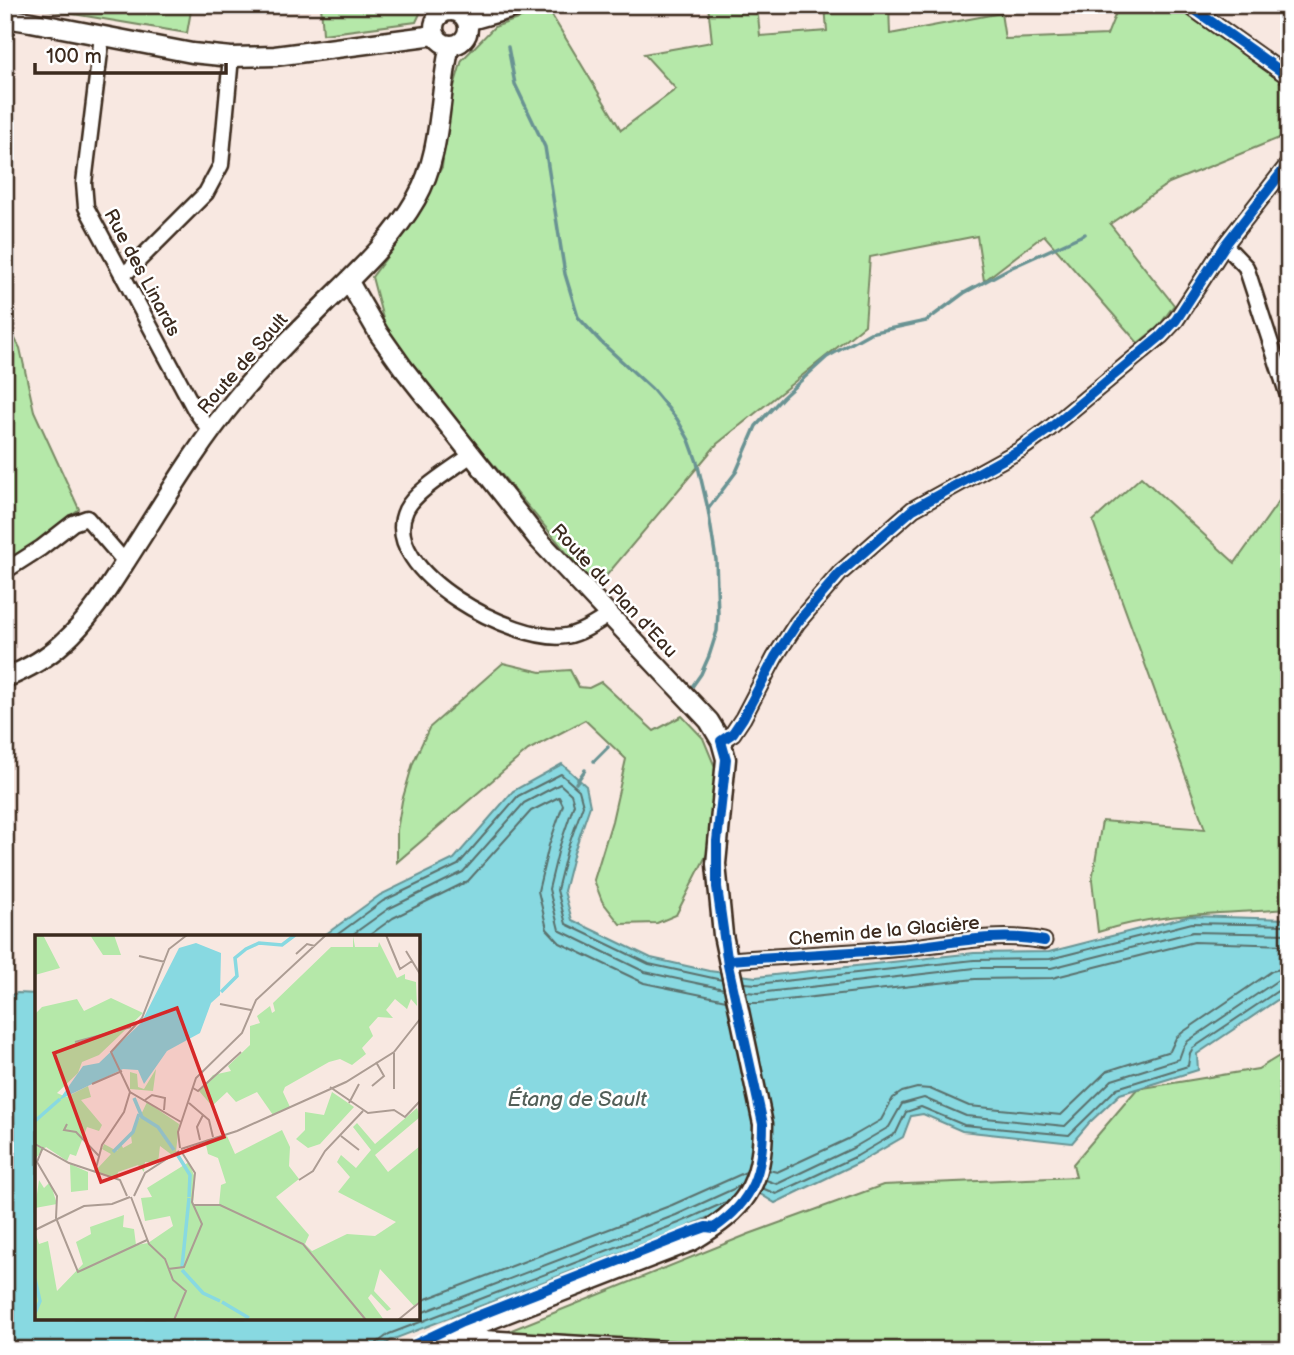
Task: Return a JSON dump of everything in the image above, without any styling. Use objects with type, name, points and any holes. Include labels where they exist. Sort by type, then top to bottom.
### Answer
[{"type":"street","points":[[467,21],[524,5]]},
{"type":"street","points":[[1188,5],[1289,76]]},
{"type":"street","points":[[442,40],[434,24],[443,9],[455,11],[467,21]]},
{"type":"street","points":[[5,19],[192,54],[231,57],[442,40],[455,44],[465,38],[467,21]]},
{"type":"street","name":"Rue des Linards","points":[[102,36],[84,194],[86,207],[195,410],[210,431]]},
{"type":"street","name":"Route de Sault","points":[[5,678],[18,673],[63,643],[82,622],[125,562],[210,431],[274,354],[349,282],[387,241],[416,200],[430,170],[437,143],[442,40]]},
{"type":"street","points":[[122,275],[206,193],[214,180],[221,165],[231,57]]},
{"type":"street","points":[[721,741],[733,733],[743,718],[775,657],[797,623],[840,573],[913,509],[1020,450],[1049,429],[1161,335],[1176,320],[1224,245],[1289,163]]},
{"type":"street","points":[[1224,245],[1246,267],[1289,399]]},
{"type":"street","name":"Route du Plan d'Eau","points":[[349,282],[379,334],[403,368],[539,540],[709,721],[721,741],[726,759],[716,864],[723,935],[763,1124],[763,1150],[758,1173],[750,1192],[724,1221],[692,1241],[448,1336]]},
{"type":"street","points":[[471,455],[424,490],[406,510],[401,535],[413,561],[436,585],[480,611],[524,631],[565,636],[582,631],[609,615]]},
{"type":"street","points":[[5,571],[73,523],[88,518],[125,562]]},
{"type":"street","name":"Chemin de la Glacière","points":[[728,962],[904,948],[1002,936],[1044,941]]},
{"type":"street","points":[[421,1350],[448,1336],[683,1350]]},
{"type":"green space","points":[[20,5],[192,5],[187,33]]},
{"type":"green space","points":[[321,5],[424,5],[416,22],[323,34]]},
{"type":"green space","points":[[708,5],[757,5],[760,36],[827,31],[825,5],[889,5],[890,34],[1001,13],[1005,39],[1107,35],[1119,5],[1174,5],[1289,79],[1289,134],[1169,183],[1110,224],[1174,305],[1159,326],[1138,343],[1044,235],[984,281],[977,236],[870,257],[865,325],[717,444],[596,588],[388,338],[372,277],[409,227],[442,167],[450,100],[462,60],[494,27],[548,9],[621,130],[676,89],[644,54],[712,42]]},
{"type":"green space","points":[[8,326],[20,348],[34,411],[79,509],[5,567],[5,327]]},
{"type":"green space","points":[[1141,477],[1235,563],[1289,487],[1289,909],[1168,917],[1098,932],[1092,880],[1102,821],[1205,829],[1093,521]]},
{"type":"green space","points":[[503,663],[541,672],[570,670],[579,687],[589,688],[601,682],[654,731],[682,716],[703,738],[715,767],[710,848],[676,915],[657,923],[620,924],[602,901],[594,880],[612,821],[626,759],[585,720],[528,750],[397,862],[397,830],[402,801],[413,763],[429,728]]},
{"type":"green space","points":[[1289,1050],[1289,1350],[462,1350],[749,1234],[883,1185],[1076,1177],[1073,1164],[1137,1089],[1258,1069]]},
{"type":"water","name":"Étang de Sault","points":[[562,764],[586,786],[590,806],[564,891],[572,920],[651,958],[709,971],[756,977],[974,953],[1049,952],[1190,916],[1289,919],[1289,992],[1197,1054],[1198,1070],[1120,1094],[1072,1143],[962,1131],[923,1114],[911,1116],[903,1137],[860,1162],[775,1203],[760,1194],[682,1229],[391,1340],[379,1350],[5,1350],[5,997],[17,993],[35,994],[35,1320],[420,1320],[420,935],[325,935],[380,895],[454,859],[513,791]]},
{"type":"waterway","points":[[508,47],[515,84],[545,147],[565,274],[578,317],[652,389],[677,419],[697,462],[716,560],[718,614],[717,631],[709,656],[689,691]]},
{"type":"waterway","points":[[708,509],[736,472],[756,426],[827,357],[870,333],[926,321],[964,293],[1008,269],[1085,234]]},
{"type":"waterway","points":[[594,761],[608,747]]},
{"type":"waterway","points":[[576,783],[585,770]]},
{"type":"cycle path","points":[[1188,5],[1289,77]]},
{"type":"cycle path","points":[[403,1350],[462,1322],[692,1232],[706,1227],[714,1228],[739,1207],[754,1183],[758,1170],[763,1124],[728,965],[717,887],[717,841],[726,759],[721,741],[733,733],[743,718],[775,657],[797,623],[840,573],[913,509],[1020,450],[1049,429],[1161,336],[1176,320],[1225,245],[1289,163]]},
{"type":"cycle path","points":[[728,960],[905,948],[991,938],[1044,941]]}]
